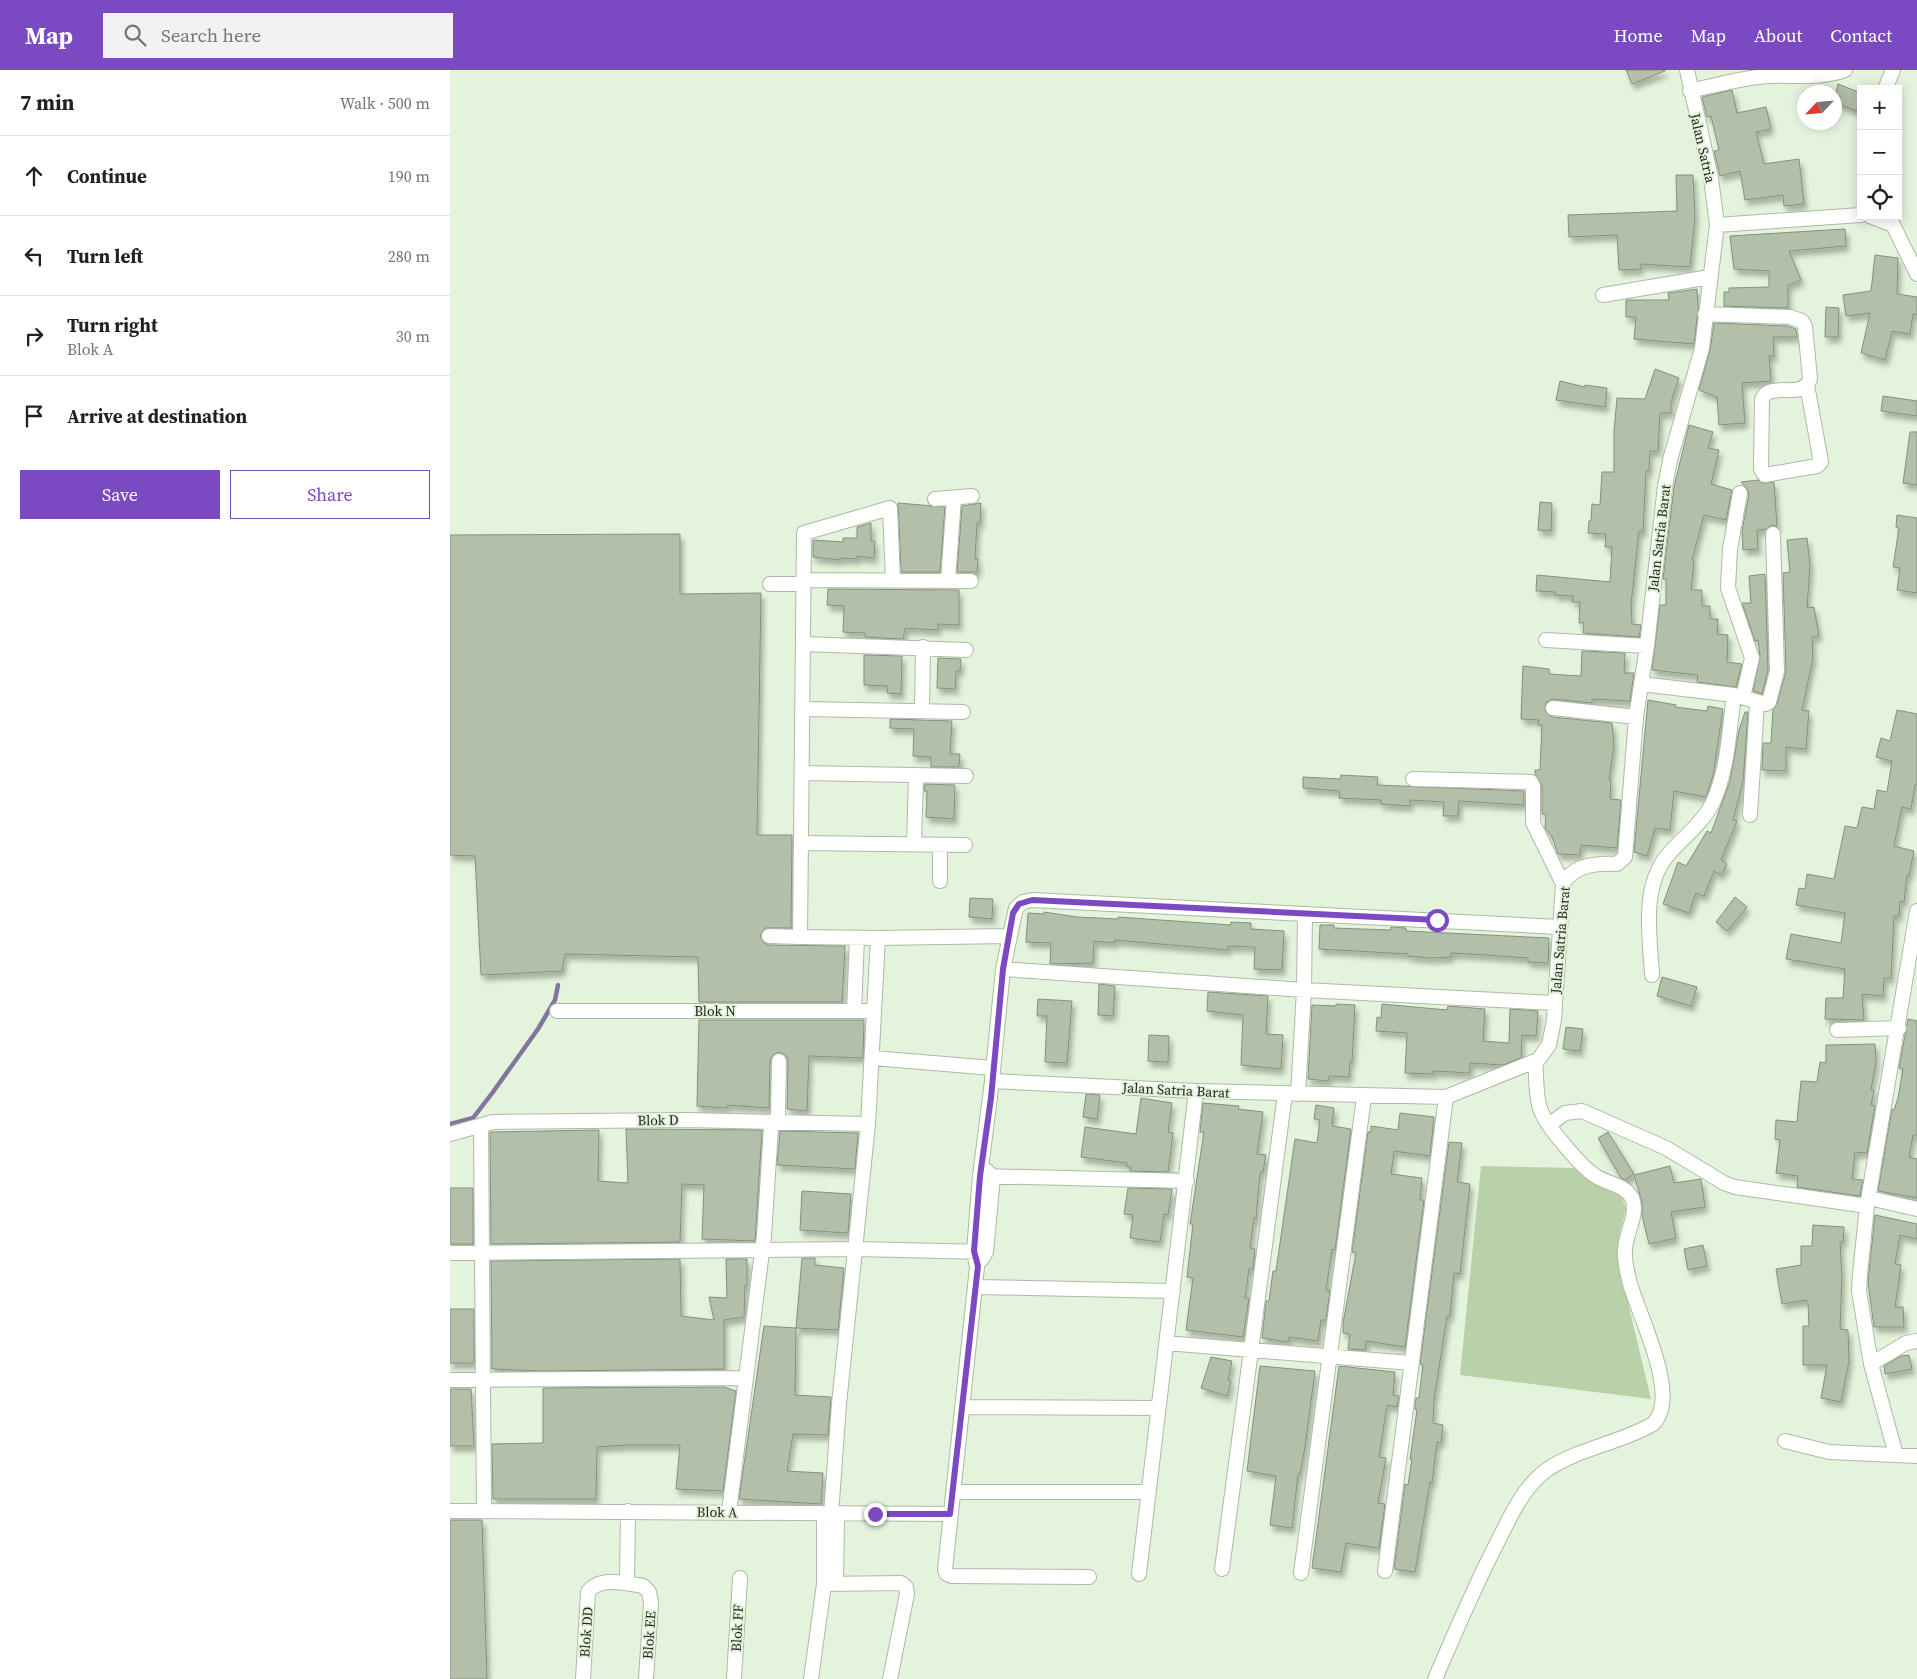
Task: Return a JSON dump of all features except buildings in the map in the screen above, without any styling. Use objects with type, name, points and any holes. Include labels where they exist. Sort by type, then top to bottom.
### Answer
[{"type":"street","name":"Jalan Satria","points":[[1687,70],[1690,91],[1711,178],[1717,226]]},
{"type":"street","points":[[1690,91],[1733,81],[1770,76],[1826,75],[1845,70]]},
{"type":"street","points":[[1887,85],[1893,70]]},
{"type":"street","points":[[1717,226],[1857,214]]},
{"type":"street","points":[[1883,220],[1893,225],[1917,274]]},
{"type":"street","name":"Jalan Satria Barat","points":[[873,1058],[993,1075],[1196,1091],[1446,1097],[1535,1062],[1544,1054],[1551,1041],[1563,884],[1566,878],[1581,868],[1602,863],[1617,864],[1624,860],[1636,717],[1647,646],[1665,486],[1670,460],[1702,348],[1704,314],[1717,226]]},
{"type":"street","points":[[1603,295],[1710,277]]},
{"type":"street","points":[[1704,314],[1785,316],[1802,321],[1806,336],[1810,379],[1807,385],[1800,389],[1772,391],[1763,397],[1761,469],[1765,475],[1818,466],[1821,462],[1807,385]]},
{"type":"street","points":[[1652,975],[1649,917],[1653,886],[1666,858],[1707,812],[1714,798],[1724,765],[1739,696],[1752,658],[1728,588],[1730,549],[1740,493]]},
{"type":"street","points":[[934,499],[972,496]]},
{"type":"street","points":[[948,580],[954,498]]},
{"type":"street","points":[[800,937],[804,709],[804,533],[887,507],[890,508],[892,511],[893,579]]},
{"type":"street","points":[[1641,684],[1739,696],[1757,703],[1769,702],[1778,671],[1773,534]]},
{"type":"street","points":[[770,584],[893,579],[971,581]]},
{"type":"street","points":[[1546,640],[1647,646]]},
{"type":"street","points":[[804,644],[966,650]]},
{"type":"street","points":[[922,711],[923,648]]},
{"type":"street","points":[[1750,815],[1757,703]]},
{"type":"street","points":[[1553,708],[1636,717]]},
{"type":"street","points":[[804,709],[963,712]]},
{"type":"street","points":[[803,773],[966,776]]},
{"type":"street","points":[[914,844],[916,776]]},
{"type":"street","points":[[1413,779],[1531,782],[1533,786],[1533,823],[1563,884]]},
{"type":"street","points":[[801,843],[965,844]]},
{"type":"street","points":[[940,844],[940,881]]},
{"type":"street","points":[[1089,1577],[949,1575],[945,1572],[944,1567],[980,1252],[1003,969],[1016,908],[1023,902],[1032,900],[1559,927]]},
{"type":"street","points":[[1896,1455],[1871,1364],[1859,1291],[1868,1202],[1899,1028],[1917,910]]},
{"type":"street","points":[[1222,1569],[1250,1351],[1291,1094],[1304,990],[1305,914]]},
{"type":"street","points":[[768,936],[857,938],[1009,936]]},
{"type":"street","points":[[854,1011],[857,938]]},
{"type":"street","points":[[811,1679],[830,1584],[831,1514],[868,1124],[878,938]]},
{"type":"street","points":[[1003,969],[1304,990],[1555,1003]]},
{"type":"street","name":"Blok N","points":[[557,1011],[874,1011]]},
{"type":"street","points":[[1837,1030],[1899,1028]]},
{"type":"street","points":[[729,1512],[764,1236],[771,1128],[778,1115],[779,1060]]},
{"type":"street","points":[[1435,1679],[1475,1587],[1514,1510],[1530,1486],[1541,1475],[1564,1460],[1653,1424],[1662,1410],[1663,1402],[1658,1371],[1647,1326],[1629,1280],[1625,1260],[1626,1240],[1634,1209],[1631,1198],[1622,1188],[1594,1176],[1578,1161],[1549,1125],[1540,1110],[1535,1062]]},
{"type":"street","points":[[1139,1574],[1187,1181],[1196,1091]]},
{"type":"street","points":[[1301,1573],[1364,1096]]},
{"type":"street","points":[[1385,1571],[1446,1097]]},
{"type":"street","points":[[1549,1125],[1565,1113],[1582,1111],[1666,1148],[1724,1183],[1734,1187],[1917,1209]]},
{"type":"street","name":"Blok D","points":[[450,1134],[481,1127],[493,1122],[687,1120],[868,1124]]},
{"type":"street","points":[[481,1127],[484,1510]]},
{"type":"street","points":[[985,1173],[1187,1181]]},
{"type":"street","points":[[450,1253],[761,1249],[980,1252]]},
{"type":"street","points":[[976,1287],[1174,1291]]},
{"type":"street","points":[[1871,1364],[1910,1342],[1917,1341]]},
{"type":"street","points":[[1166,1343],[1411,1362]]},
{"type":"street","points":[[450,1380],[746,1378]]},
{"type":"street","points":[[963,1407],[1158,1408]]},
{"type":"street","points":[[1785,1441],[1829,1452],[1917,1456]]},
{"type":"street","points":[[953,1492],[1148,1492]]},
{"type":"street","name":"Blok A","points":[[450,1511],[950,1514]]},
{"type":"street","points":[[627,1583],[628,1511]]},
{"type":"street","name":"Blok FF","points":[[734,1679],[740,1578]]},
{"type":"street","name":"Blok DD","points":[[583,1679],[588,1592],[592,1586],[604,1582],[627,1583]]},
{"type":"street","name":"Blok EE","points":[[627,1583],[643,1586],[649,1592],[651,1602],[646,1679]]},
{"type":"street","points":[[830,1584],[901,1584],[906,1587],[890,1679]]},
{"type":"green space","points":[[1481,1166],[1576,1168],[1622,1197],[1626,1209],[1619,1236],[1619,1265],[1651,1399],[1460,1375]]},
{"type":"waterway","points":[[450,1124],[473,1118],[538,1029],[555,1000],[558,985]]},
{"type":"route","points":[[875,1514],[950,1514],[973,1300],[976,1287],[978,1266],[974,1251],[980,1176],[983,1167],[991,1098],[1003,969],[1013,913],[1019,904],[1032,900],[1437,920]]}]
